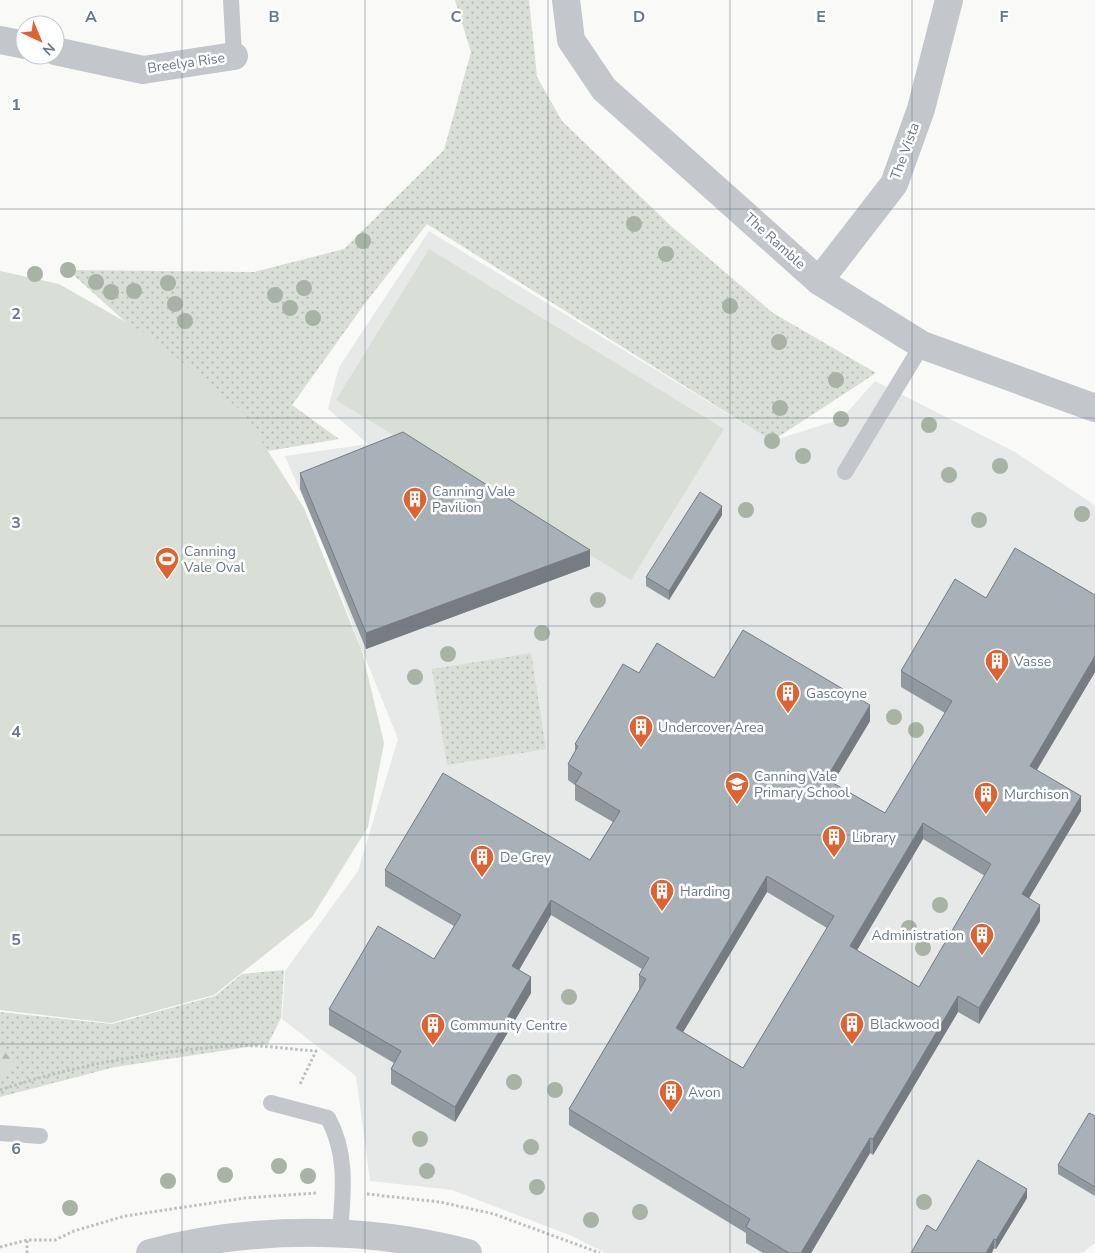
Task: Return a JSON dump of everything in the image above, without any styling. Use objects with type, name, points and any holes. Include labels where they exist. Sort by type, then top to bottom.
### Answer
[{"type":"street","name":"The Ramble","points":[[566,0],[571,40],[604,89],[819,281],[922,345],[1095,408]]},
{"type":"street","name":"The Vista","points":[[819,281],[894,184],[921,109],[949,0]]},
{"type":"street","points":[[0,40],[15,43]]},
{"type":"street","name":"Breelya Rise","points":[[65,53],[143,70],[234,56]]},
{"type":"street","name":"The Ramble","points":[[1062,396],[1095,427]]},
{"type":"street","points":[[150,1253],[209,1241],[276,1234],[340,1233],[393,1238],[468,1253]]},
{"type":"lane","name":"Breelya Rise","points":[[231,0],[234,56]]},
{"type":"lane","points":[[845,472],[922,345]]},
{"type":"lane","points":[[271,1103],[328,1118],[336,1132],[341,1149],[343,1167],[340,1233]]},
{"type":"lane","points":[[0,1133],[40,1136]]},
{"type":"path","points":[[0,1090],[46,1075],[121,1058],[230,1046],[316,1051],[300,1084]]},
{"type":"path","points":[[0,1247],[27,1240],[55,1240],[74,1231],[125,1216],[245,1198],[325,1192]]},
{"type":"path","points":[[360,1193],[440,1202],[494,1214],[600,1253]]},
{"type":"path","points":[[27,1240],[27,1253]]},
{"type":"shaded area","name":"Canning Vale Primary School","points":[[429,231],[772,441],[841,419],[875,381],[1015,452],[1095,507],[1095,1243],[1082,1253],[605,1253],[572,1236],[452,1190],[370,1181],[356,1076],[282,1019],[285,971],[358,871],[398,739],[358,640],[326,552],[285,456],[368,444],[328,409],[339,367]]},
{"type":"green space","points":[[455,0],[529,0],[537,77],[562,121],[672,227],[773,313],[876,373],[772,441],[427,224],[363,306],[292,405],[339,439],[268,451],[68,270],[254,272],[344,249],[444,150],[471,52]]},
{"type":"green space","points":[[429,249],[724,429],[631,580],[336,400]]},
{"type":"green space","name":"Canning Vale Oval","points":[[0,271],[59,284],[150,336],[243,412],[304,508],[362,651],[384,743],[368,827],[312,917],[214,995],[111,1023],[0,1010]]},
{"type":"green space","points":[[531,653],[546,749],[447,765],[432,669]]},
{"type":"green space","points":[[284,970],[281,1018],[268,1044],[115,1067],[0,1097],[0,1012],[112,1024],[215,996],[242,974]]},
{"type":"green space","points":[[0,1046],[17,1067],[0,1076]]},
{"type":"building","name":"Canning Vale Pavilion","points":[[403,432],[590,550],[366,633],[300,473]]},
{"type":"building","points":[[700,492],[722,506],[669,591],[646,577]]},
{"type":"building","points":[[1015,548],[1095,595],[1095,656],[1030,766],[1081,796],[1022,894],[1040,905],[979,1008],[958,996],[873,1139],[870,1138],[801,1253],[789,1253],[746,1227],[750,1219],[569,1109],[646,979],[639,975],[649,958],[551,900],[512,966],[531,977],[455,1107],[391,1069],[401,1051],[329,1009],[378,926],[434,959],[461,915],[385,870],[443,773],[590,860],[620,811],[575,784],[582,773],[568,764],[578,746],[575,744],[623,664],[639,673],[657,643],[714,678],[743,630],[870,705],[826,779],[885,813],[952,701],[901,671],[955,579],[986,598]],"holes":[[[923,823],[991,864],[919,987],[850,946]],[[767,876],[834,916],[743,1068],[676,1028]]]},
{"type":"building","points":[[1089,1113],[1095,1116],[1095,1187],[1058,1165]]},
{"type":"building","points":[[978,1160],[1027,1189],[996,1240],[994,1239],[986,1253],[911,1253],[927,1225],[936,1231]]},
{"type":"place","name":"Canning Vale Pavilion","points":[[415,520]]},
{"type":"place","name":"Canning Vale Oval","points":[[167,580]]},
{"type":"place","name":"Vasse","points":[[997,682]]},
{"type":"place","name":"Gascoyne","points":[[788,714]]},
{"type":"place","name":"Undercover Area","points":[[641,748]]},
{"type":"place","name":"Canning Vale Primary School","points":[[737,805]]},
{"type":"place","name":"Murchison","points":[[986,815]]},
{"type":"place","name":"Library","points":[[834,858]]},
{"type":"place","name":"De Grey","points":[[482,878]]},
{"type":"place","name":"Harding","points":[[662,912]]},
{"type":"place","name":"Administration","points":[[982,956]]},
{"type":"place","name":"Blackwood","points":[[852,1045]]},
{"type":"place","name":"Community Centre","points":[[433,1046]]},
{"type":"place","name":"Avon","points":[[671,1113]]}]
